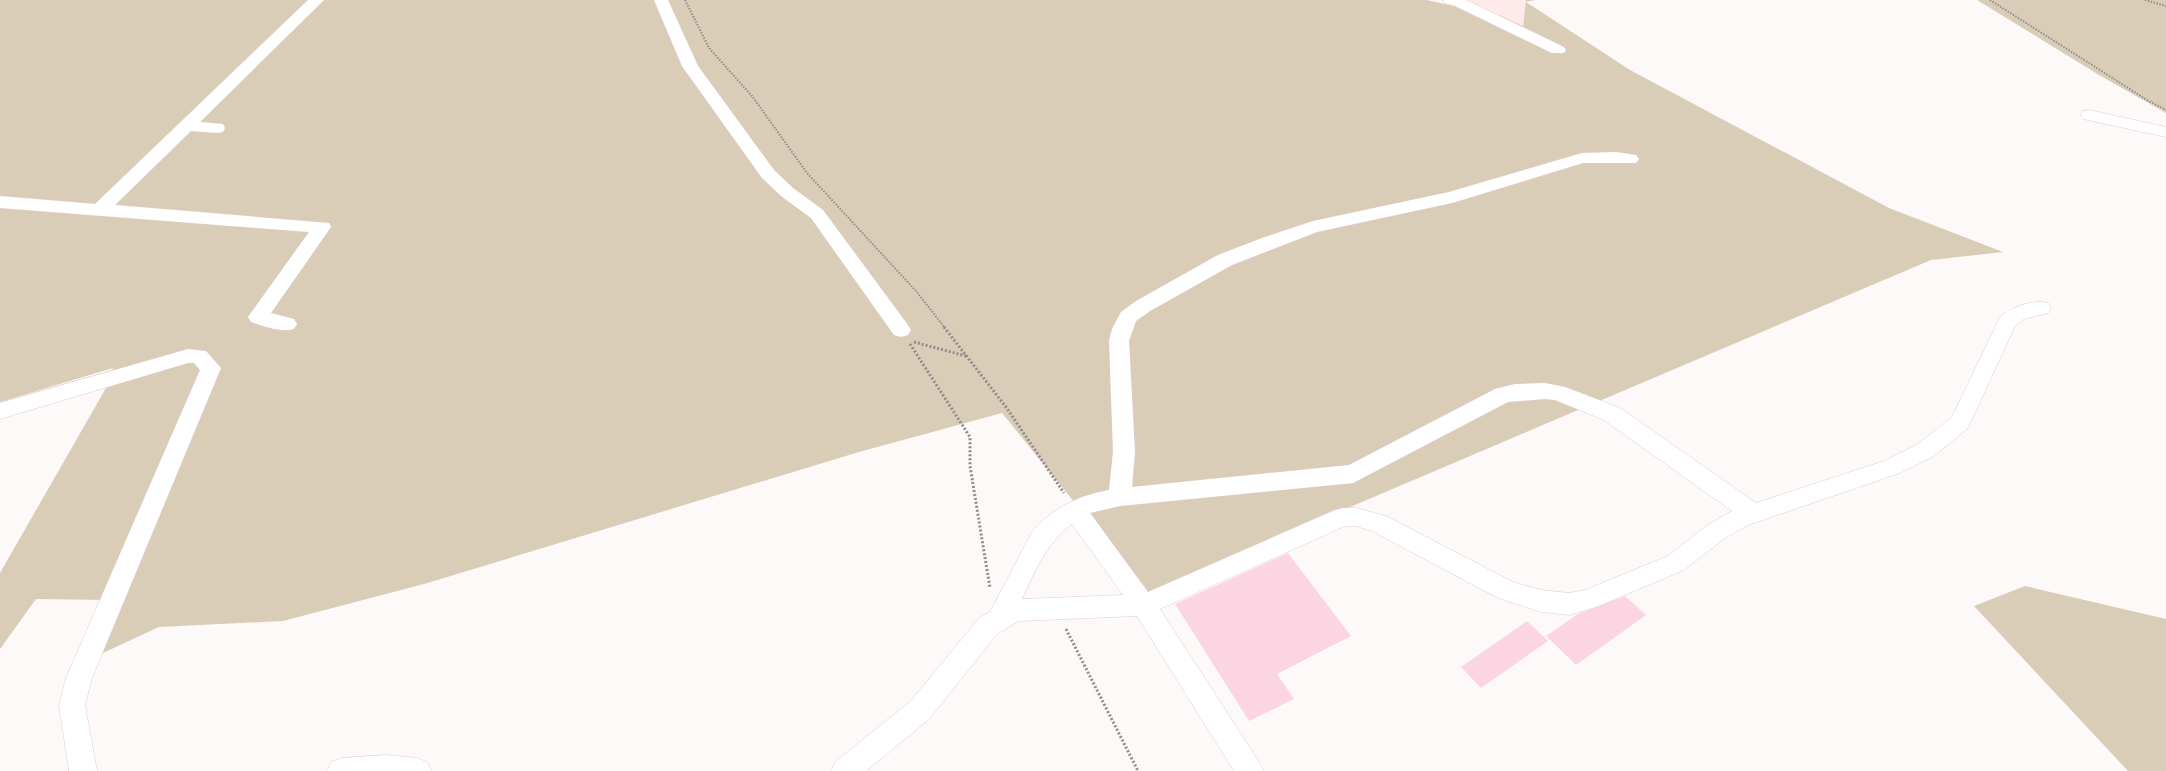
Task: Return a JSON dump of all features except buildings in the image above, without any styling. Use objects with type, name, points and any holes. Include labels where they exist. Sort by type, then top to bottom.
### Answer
[{"type":"lane","points":[[99,210],[317,0]]},
{"type":"lane","points":[[661,0],[690,66],[768,174],[787,192],[817,214],[905,336]]},
{"type":"lane","points":[[1450,0],[1458,2],[1558,50]]},
{"type":"lane","points":[[2089,115],[2166,132]]},
{"type":"lane","points":[[186,126],[217,128]]},
{"type":"lane","points":[[1120,497],[1124,452],[1119,341],[1128,317],[1143,306],[1225,260],[1313,227],[1452,197],[1582,158],[1616,157],[1630,160]]},
{"type":"lane","points":[[0,202],[322,227],[258,317],[287,324]]},
{"type":"lane","points":[[845,771],[920,710],[988,626],[999,619],[1020,610],[1144,605],[1343,517],[1356,517],[1378,523],[1507,591],[1541,601],[1569,604],[1586,600],[1676,562],[1717,531],[1740,518],[1892,467],[1926,450],[1960,422],[2007,322],[2017,314],[2041,308]]},
{"type":"lane","points":[[0,411],[188,356],[199,356],[211,368],[79,678],[72,705],[83,771]]},
{"type":"lane","points":[[999,619],[1040,539],[1049,528],[1074,509],[1120,497],[1353,474],[1502,395],[1515,392],[1545,391],[1558,394],[1612,414],[1754,514]]},
{"type":"lane","points":[[1074,509],[1144,605],[1250,771]]},
{"type":"lane","points":[[341,771],[386,768],[417,771]]},
{"type":"path","points":[[685,0],[709,48],[752,96],[806,173],[916,291],[1006,407],[1074,509]]},
{"type":"path","points":[[1990,0],[2147,100],[2166,110]]},
{"type":"path","points":[[2145,0],[2166,6]]},
{"type":"path","points":[[905,336],[966,356]]},
{"type":"path","points":[[905,336],[970,437],[970,466],[990,586],[990,598],[999,619]]},
{"type":"path","points":[[1056,609],[1138,771]]},
{"type":"shaded area","points":[[0,0],[1427,0],[1458,7],[1474,4],[1523,26],[1526,0],[1535,0],[1526,2],[1630,70],[1889,208],[2003,252],[1931,260],[1148,593],[1002,413],[859,452],[424,584],[283,621],[159,627],[75,666],[107,600],[36,599],[0,649],[0,573],[106,388],[113,368],[0,402]]},
{"type":"shaded area","points":[[1466,0],[1526,0],[1523,26]]},
{"type":"shaded area","points":[[1977,0],[2166,0],[2166,113],[2099,75]]},
{"type":"shaded area","points":[[2025,586],[2166,619],[2166,771],[2128,771],[1974,606]]}]
